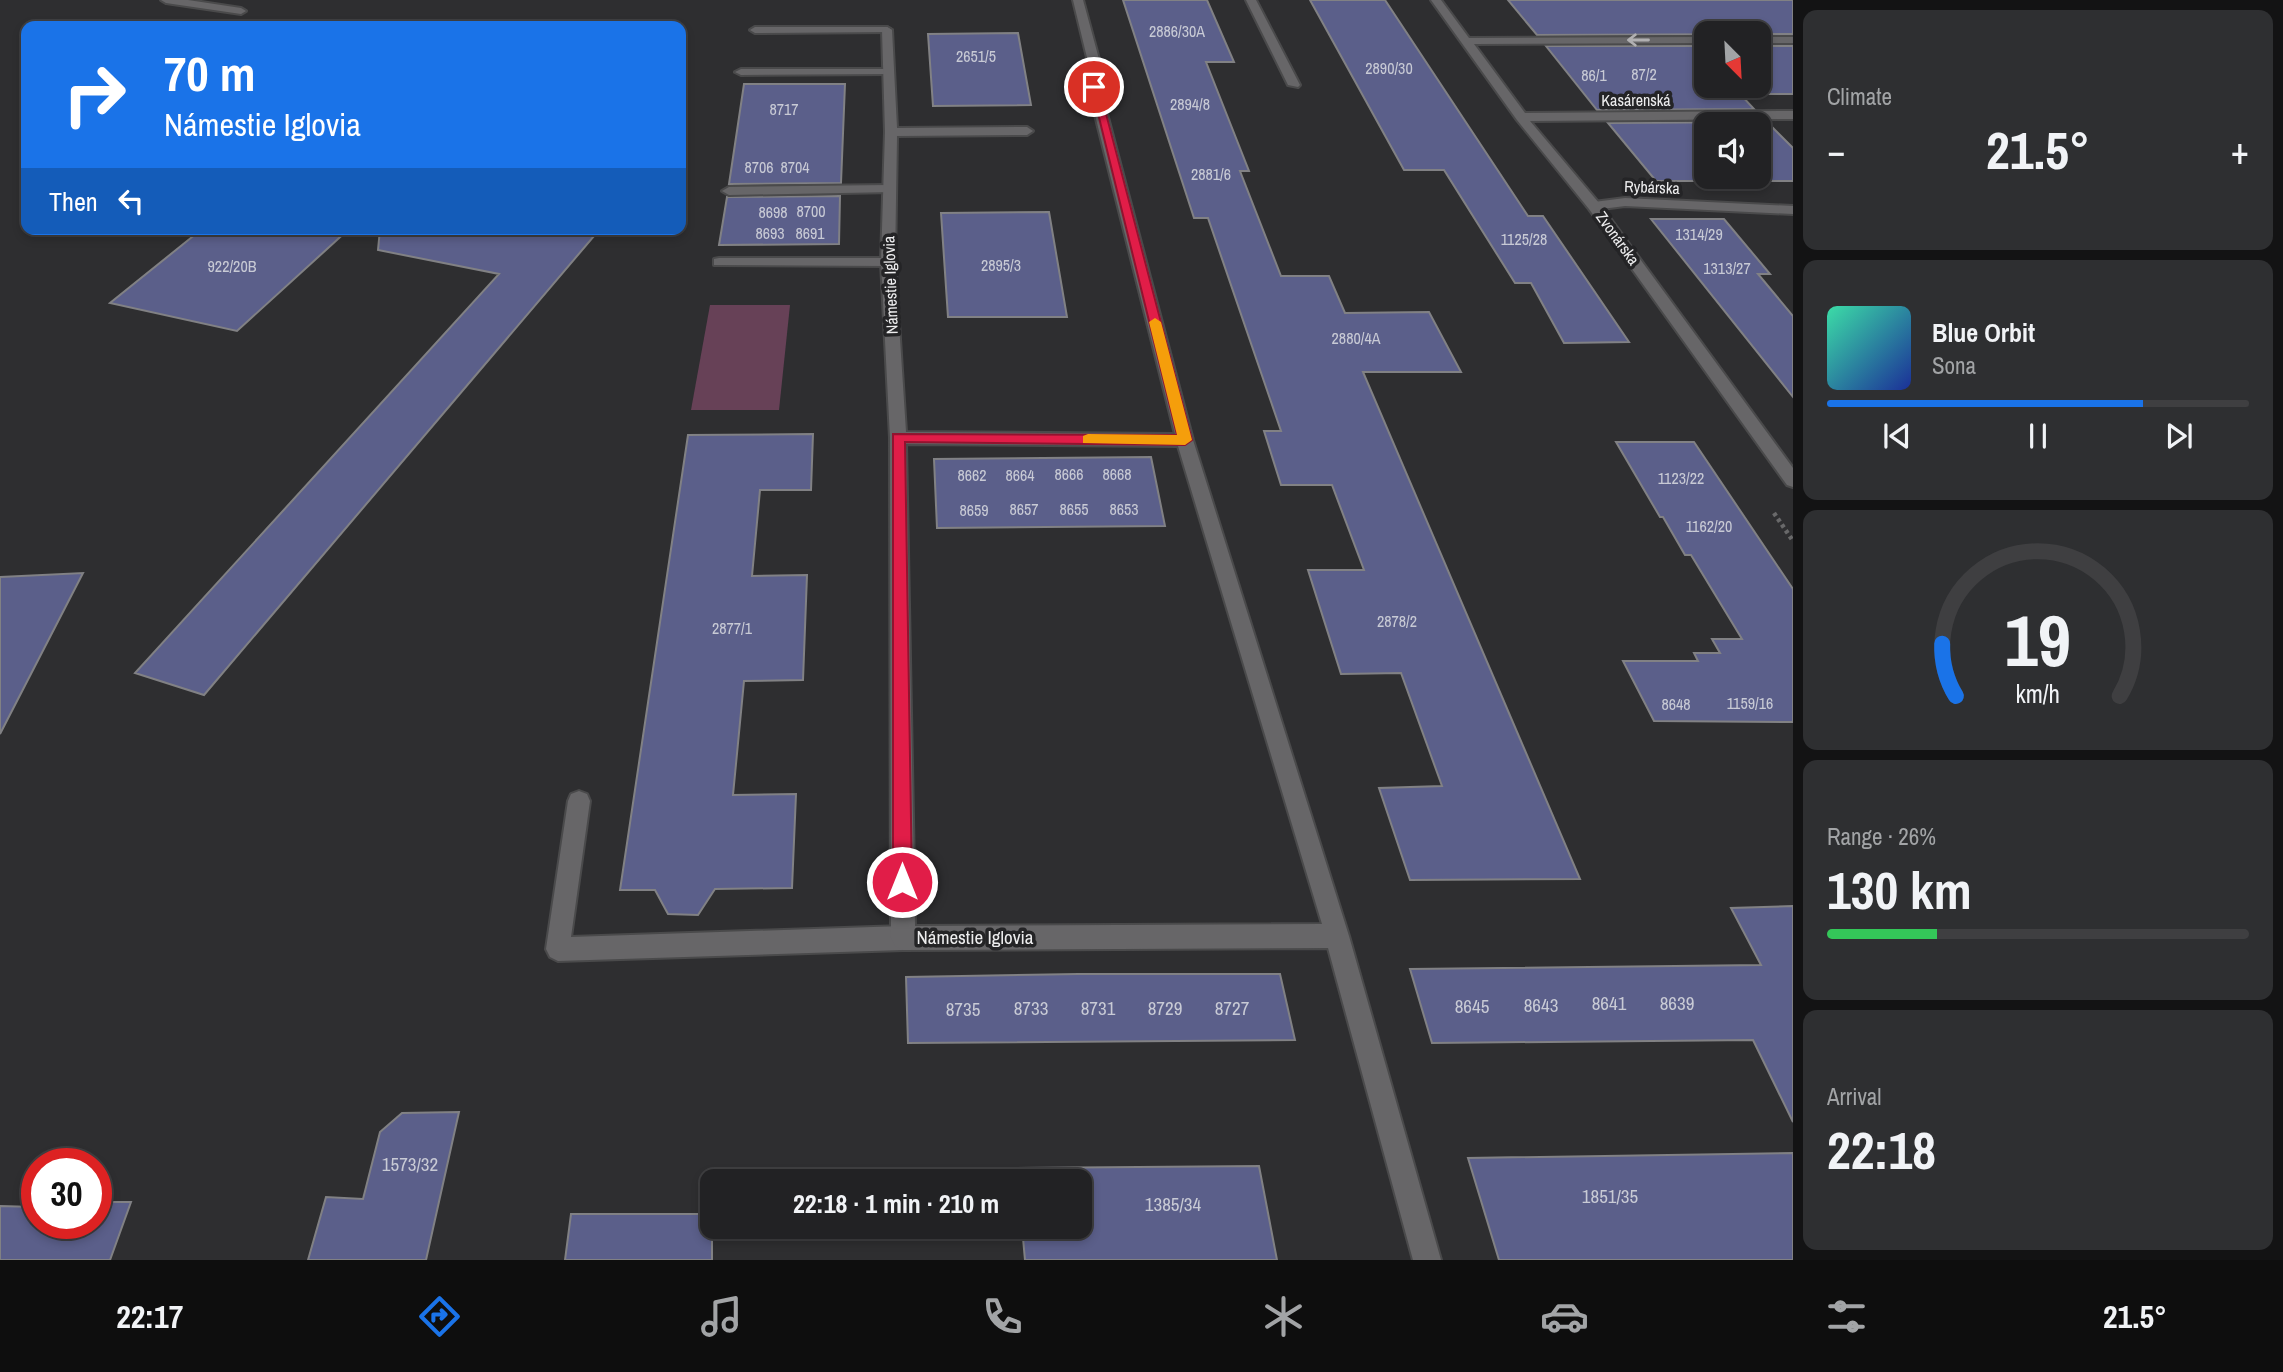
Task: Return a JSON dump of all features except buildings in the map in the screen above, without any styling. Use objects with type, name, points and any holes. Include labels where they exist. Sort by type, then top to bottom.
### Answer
[{"type":"street","points":[[166,0],[241,11]]},
{"type":"street","points":[[1078,0],[1095,80],[1185,440],[1336,936],[1427,1260]]},
{"type":"street","points":[[1251,0],[1294,85]]},
{"type":"street","name":"Zvonárska","points":[[1436,0],[1521,117],[1594,206],[1793,481]]},
{"type":"street","name":"Námestie Iglovia","points":[[755,30],[887,30],[891,132],[888,262],[898,438],[903,938],[1336,936]]},
{"type":"street","points":[[1467,41],[1694,40]]},
{"type":"street","points":[[1771,40],[1793,40]]},
{"type":"street","points":[[741,72],[888,72]]},
{"type":"street","name":"Kasárenská","points":[[1521,117],[1793,115]]},
{"type":"street","points":[[891,132],[1027,131]]},
{"type":"street","points":[[729,191],[890,189]]},
{"type":"street","name":"Rybárska","points":[[1594,206],[1625,202],[1793,210]]},
{"type":"street","points":[[719,262],[888,262]]},
{"type":"street","points":[[898,438],[1185,440]]},
{"type":"street","points":[[579,801],[558,949],[903,938]]},
{"type":"shaded area","points":[[710,305],[790,305],[779,410],[691,410]]},
{"type":"slow traffic","points":[[1088,439],[1185,440],[1155,322]]},
{"type":"route","points":[[902,882],[898,438],[1185,440],[1094,87]]}]
